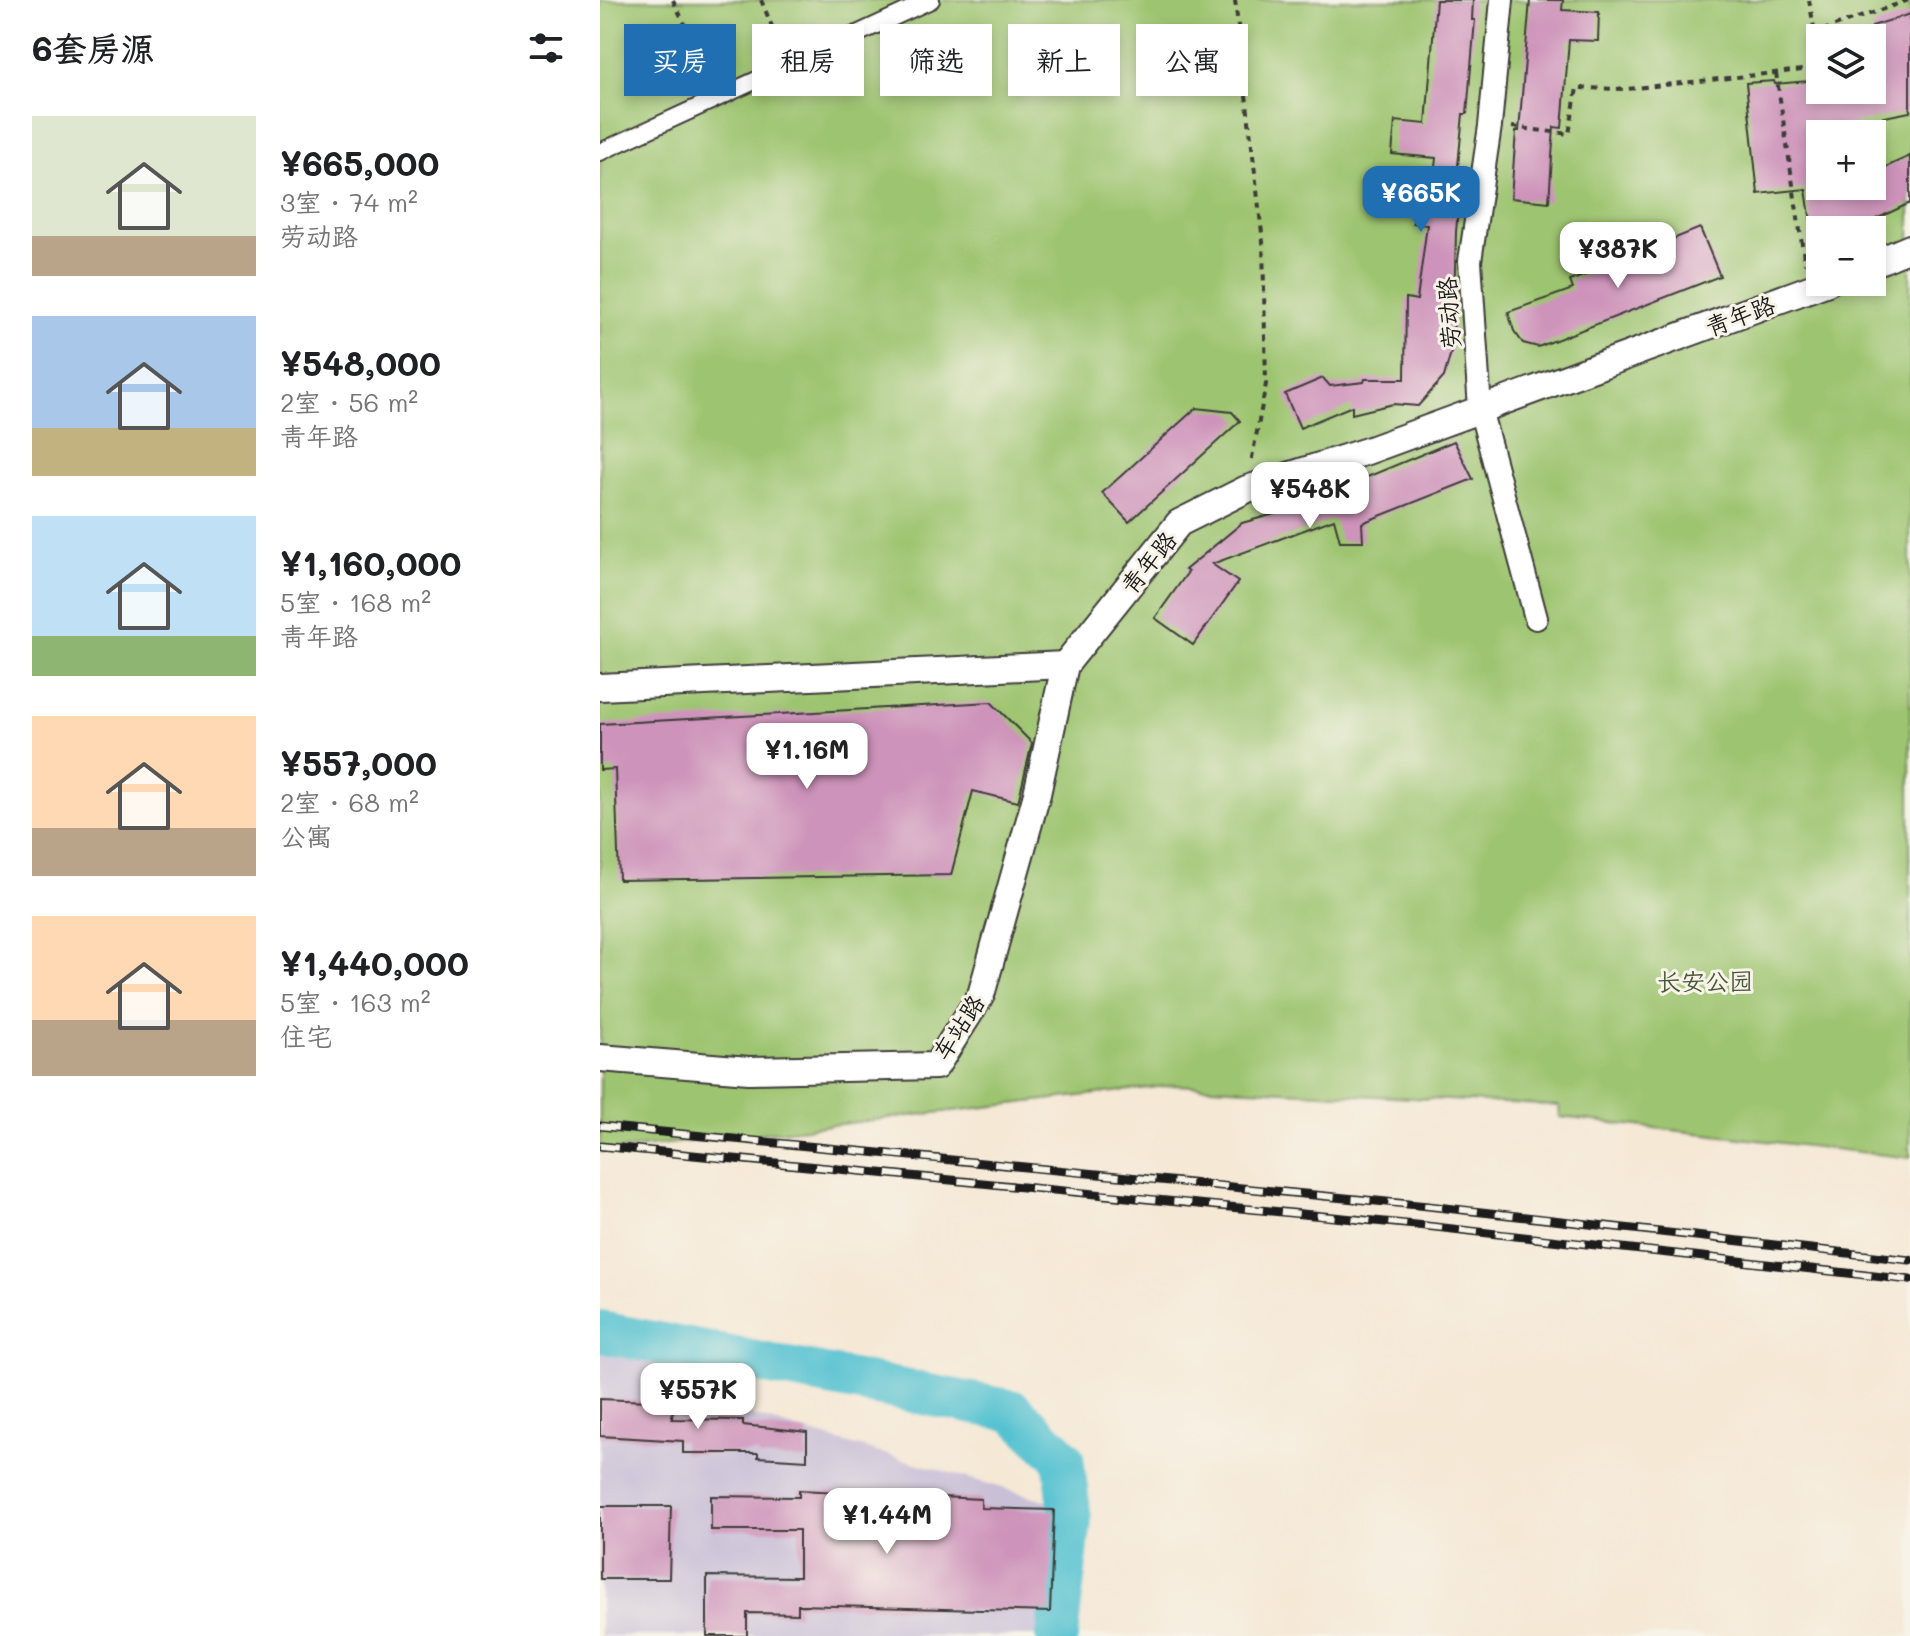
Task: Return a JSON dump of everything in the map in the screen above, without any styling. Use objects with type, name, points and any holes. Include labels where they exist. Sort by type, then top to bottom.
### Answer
[{"type":"street","points":[[864,30],[931,0]]},
{"type":"street","name":"劳动路","points":[[1502,0],[1490,126],[1470,261],[1480,409],[1536,618]]},
{"type":"street","points":[[600,152],[720,96]]},
{"type":"street","points":[[1886,258],[1910,248]]},
{"type":"street","name":"青年路","points":[[1065,665],[1179,523],[1247,489],[1367,451],[1806,290]]},
{"type":"street","points":[[600,687],[1065,665]]},
{"type":"street","name":"车站路","points":[[600,1058],[749,1070],[936,1066],[981,995],[1037,794],[1065,665]]},
{"type":"path","points":[[673,0],[685,24]]},
{"type":"path","points":[[761,0],[771,24]]},
{"type":"path","points":[[1235,0],[1264,258],[1266,384],[1247,489]]},
{"type":"path","points":[[1809,0],[1813,24]]},
{"type":"path","points":[[1841,24],[1909,0]]},
{"type":"path","points":[[1490,126],[1569,134],[1577,88],[1627,89],[1806,70]]},
{"type":"path","points":[[1776,73],[1806,225]]},
{"type":"shaded area","points":[[600,1354],[674,1361],[728,1409],[1048,1501],[1045,1636],[600,1636]]},
{"type":"green space","name":"长安公园","points":[[600,0],[1910,0],[1910,1158],[1560,1117],[1559,1106],[1175,1085],[600,1152]]},
{"type":"building","points":[[1436,0],[1473,0],[1472,20],[1475,20],[1467,114],[1463,114],[1455,197],[1459,198],[1453,345],[1444,377],[1418,406],[1393,404],[1352,414],[1352,406],[1300,428],[1285,394],[1323,378],[1330,386],[1364,382],[1365,379],[1405,379],[1406,298],[1417,300],[1427,225],[1413,223],[1416,193],[1432,195],[1436,158],[1392,154],[1395,121],[1426,124]]},
{"type":"building","points":[[1530,0],[1563,0],[1562,10],[1599,12],[1598,41],[1569,40],[1562,128],[1554,127],[1549,202],[1511,198]]},
{"type":"building","points":[[1910,14],[1910,112],[1869,120],[1806,120],[1806,189],[1758,194],[1746,83],[1806,81],[1806,104],[1886,104],[1886,24],[1878,24]]},
{"type":"building","points":[[1910,156],[1910,203],[1883,216],[1810,216],[1808,200],[1886,200],[1886,167]]},
{"type":"building","points":[[1700,228],[1720,276],[1538,347],[1523,343],[1514,331],[1508,312],[1573,289],[1570,281]]},
{"type":"building","points":[[1196,408],[1232,412],[1240,421],[1129,522],[1102,493]]},
{"type":"building","points":[[1454,441],[1473,479],[1362,523],[1363,541],[1340,541],[1334,519],[1212,564],[1238,582],[1193,645],[1155,618],[1188,572],[1185,570],[1242,523],[1328,499],[1326,494]]},
{"type":"building","points":[[991,702],[1032,743],[1018,802],[973,791],[951,875],[619,880],[615,769],[600,770],[600,724]]},
{"type":"building","points":[[600,1399],[673,1402],[672,1419],[743,1420],[743,1425],[807,1432],[807,1460],[758,1457],[758,1453],[683,1453],[683,1441],[600,1436]]},
{"type":"building","points":[[799,1490],[981,1499],[981,1508],[1054,1510],[1050,1612],[798,1605],[798,1614],[747,1613],[747,1636],[707,1636],[707,1576],[799,1577],[799,1530],[711,1530],[711,1496],[799,1497]]},
{"type":"building","points":[[600,1506],[671,1506],[669,1579],[600,1579]]},
{"type":"waterway","points":[[600,1332],[1013,1411],[1063,1458],[1071,1520],[1057,1636]]},
{"type":"railway","points":[[600,1126],[1428,1206],[1910,1260]]},
{"type":"railway","points":[[600,1146],[1426,1226],[1910,1280]]}]
